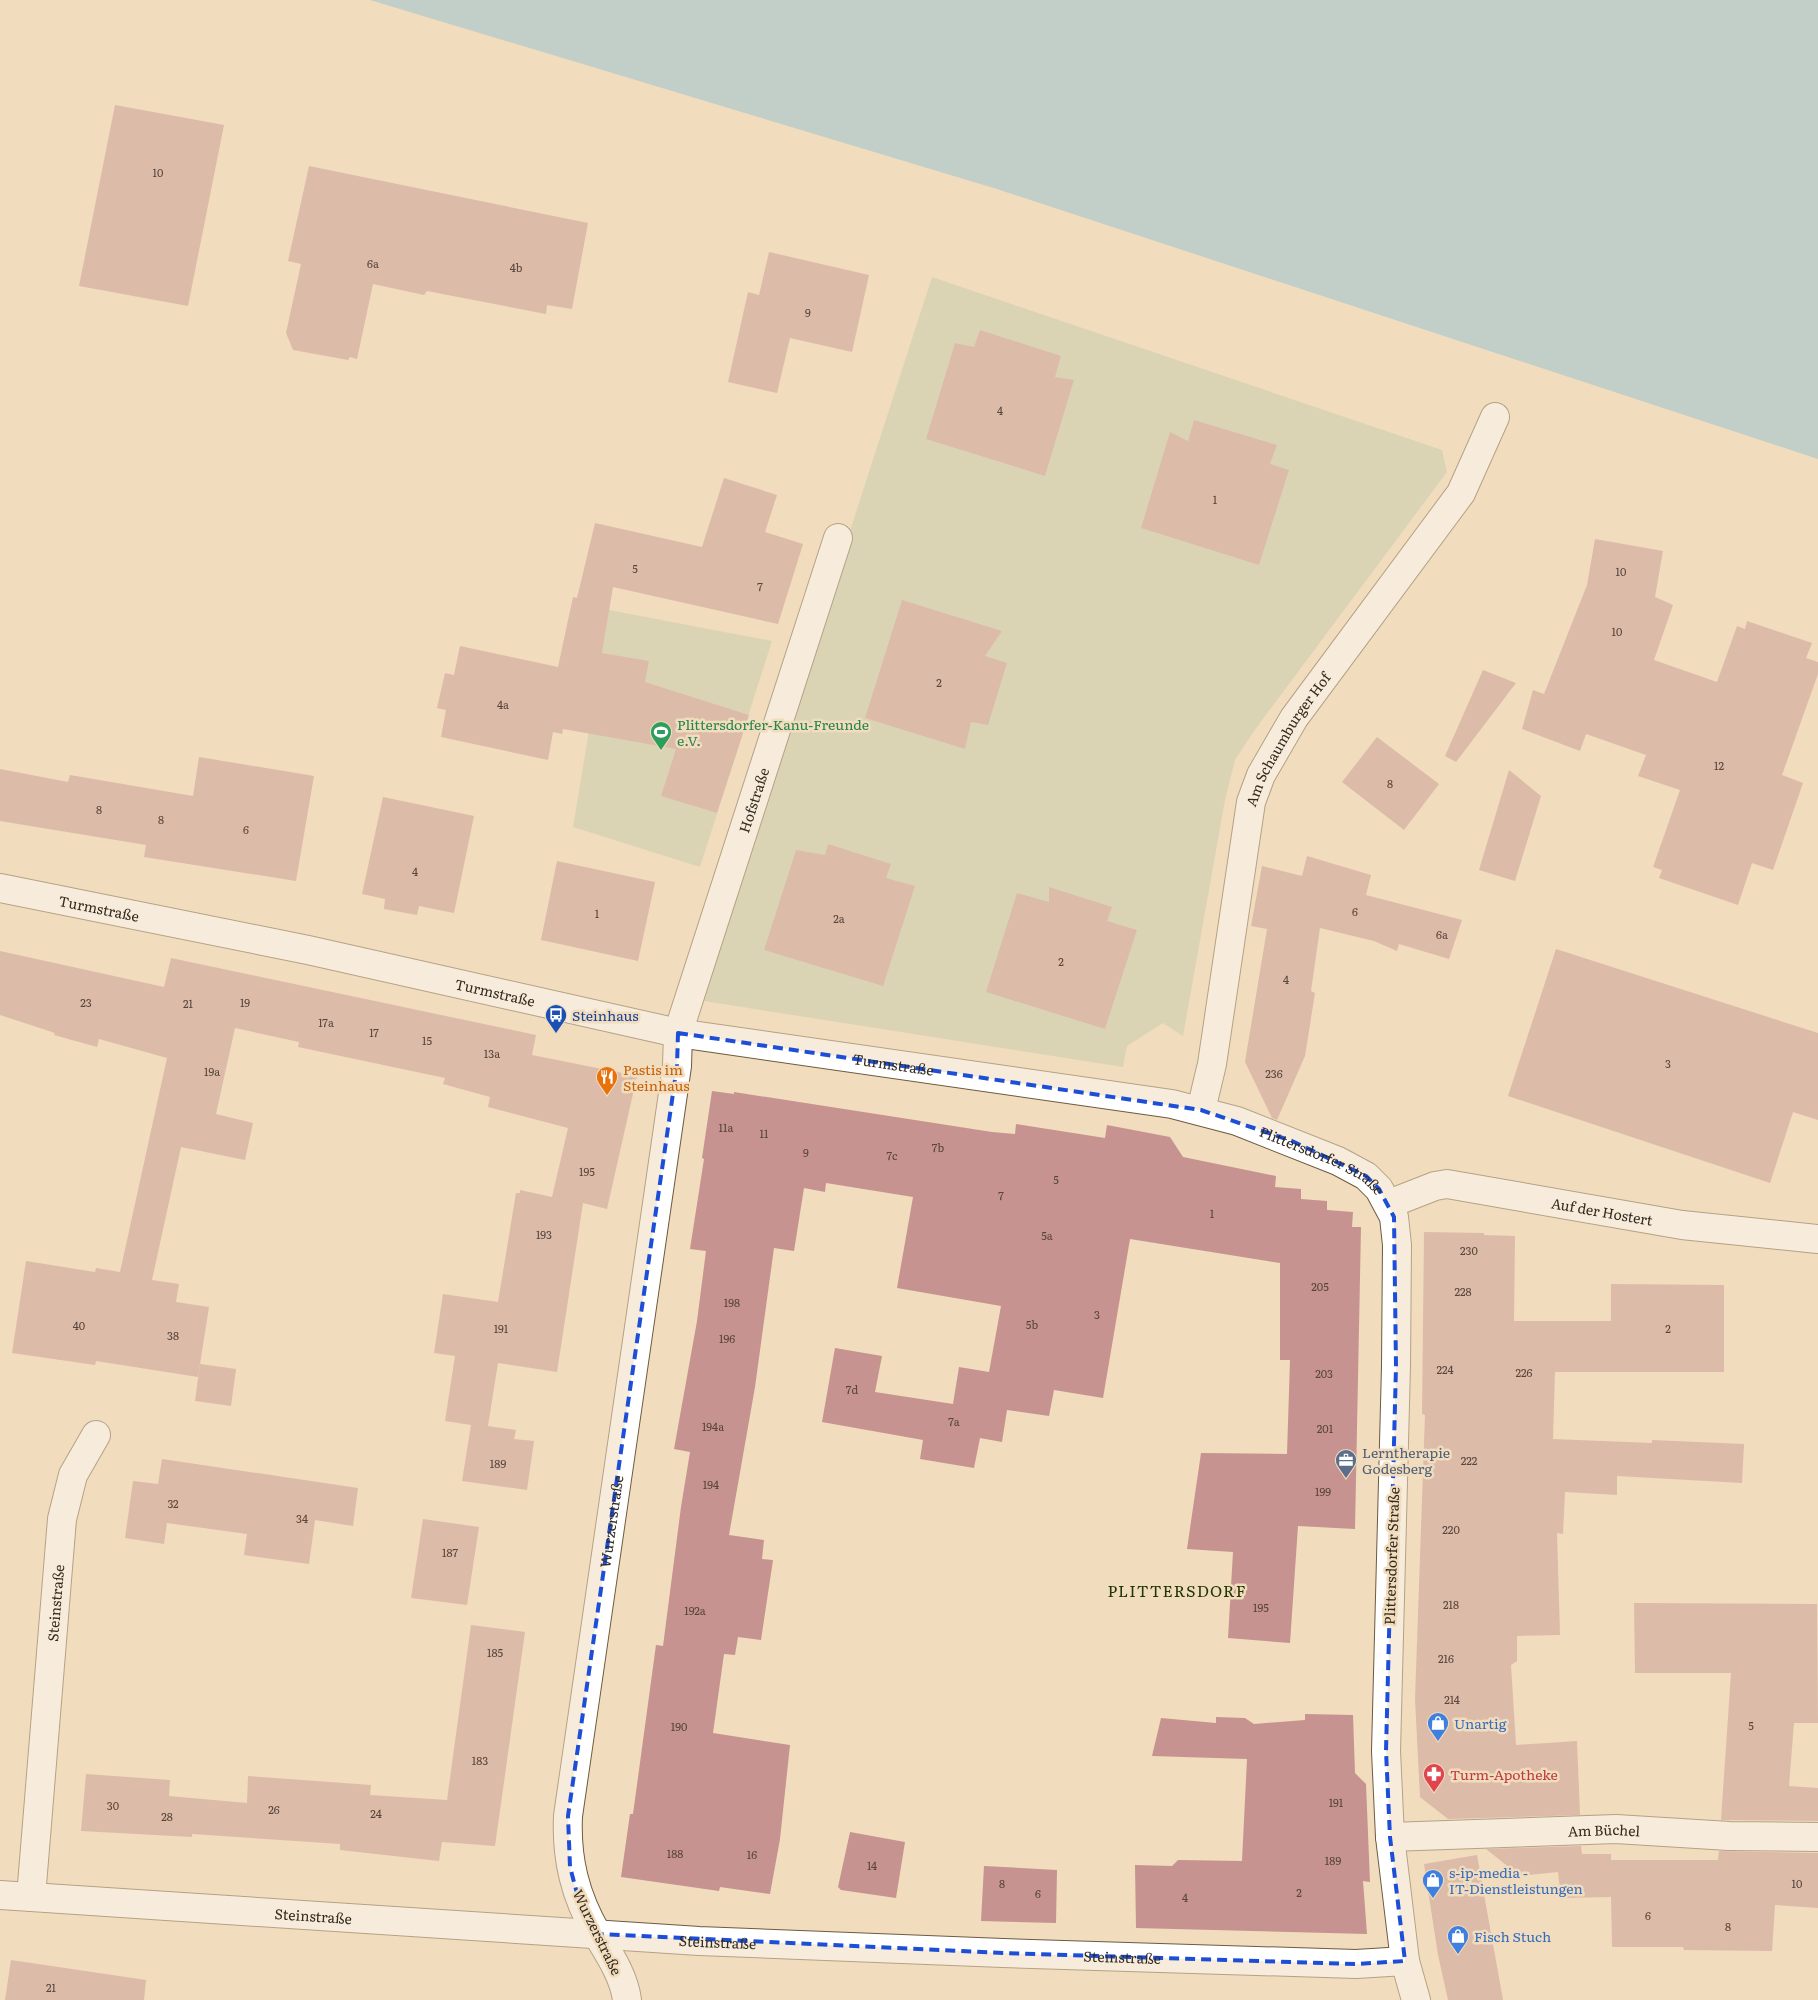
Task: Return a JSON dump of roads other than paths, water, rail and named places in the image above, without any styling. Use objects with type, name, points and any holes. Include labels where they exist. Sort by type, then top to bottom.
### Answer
[{"type":"street","name":"Am Schaumburger Hof","points":[[1201,1110],[1212,1064],[1251,802],[1261,775],[1294,718],[1461,493],[1495,417]]},
{"type":"street","name":"Hofstraße","points":[[678,1032],[838,538]]},
{"type":"street","name":"Turmstraße","points":[[0,888],[308,950],[678,1032],[1162,1102],[1201,1110]]},
{"type":"street","name":"Wurzerstraße","points":[[627,2000],[618,1973],[578,1897],[566,1842],[568,1816],[676,1075],[678,1032]]},
{"type":"street","name":"Plittersdorfer Straße","points":[[1201,1110],[1256,1128],[1338,1161],[1366,1176],[1379,1189],[1389,1204],[1394,1217],[1397,1246],[1396,1366],[1386,1750],[1390,1837],[1405,1961],[1416,2000]]},
{"type":"street","name":"Auf der Hostert","points":[[1389,1204],[1435,1186],[1447,1184],[1682,1225],[1818,1239]]},
{"type":"street","name":"Steinstraße","points":[[31,1897],[62,1520],[73,1475],[96,1435]]},
{"type":"street","name":"Am Büchel","points":[[1390,1837],[1616,1829],[1729,1836],[1818,1837]]},
{"type":"street","name":"Steinstraße","points":[[0,1895],[597,1934],[1002,1954],[1356,1964],[1405,1961]]},
{"type":"water","points":[[370,0],[1818,0],[1818,459],[997,189]]},
{"type":"place","name":"Plittersdorfer-Kanu-Freunde e.V.","points":[[661,751]]},
{"type":"place","name":"Steinhaus","points":[[556,1034]]},
{"type":"place","name":"Pastis im Steinhaus","points":[[607,1096]]},
{"type":"place","name":"Lerntherapie Godesberg","points":[[1346,1479]]},
{"type":"place","name":"Unartig","points":[[1438,1742]]},
{"type":"place","name":"Turm-Apotheke","points":[[1434,1793]]},
{"type":"place","name":"s-ip-media - IT-Dienstleistungen","points":[[1433,1899]]},
{"type":"place","name":"Fisch Stuch","points":[[1458,1955]]},
{"type":"district","name":"PLITTERSDORF","points":[[1177,1590]]}]
